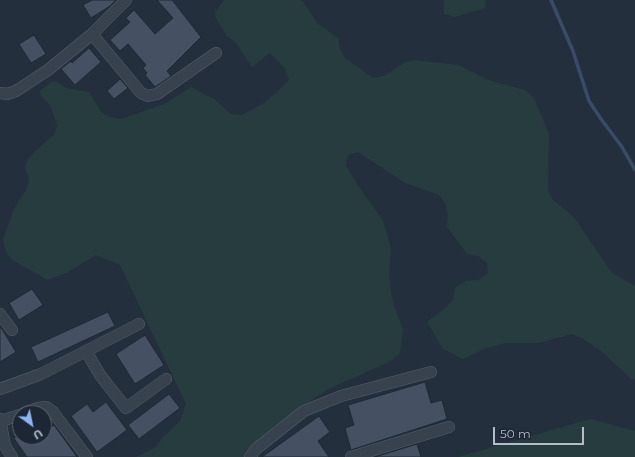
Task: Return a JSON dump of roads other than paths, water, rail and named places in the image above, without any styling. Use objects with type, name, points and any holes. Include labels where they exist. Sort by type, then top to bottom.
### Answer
[{"type":"street","points":[[0,93],[7,94],[22,87],[48,70],[92,34],[126,0]]},
{"type":"street","points":[[92,34],[136,87],[148,96],[157,94],[216,53]]},
{"type":"street","points":[[0,314],[12,330]]},
{"type":"street","points":[[0,389],[41,374],[139,324]]},
{"type":"street","points":[[86,351],[100,375],[126,408],[166,379]]},
{"type":"street","points":[[250,457],[256,449],[304,411],[341,396],[431,372]]},
{"type":"street","points":[[52,411],[86,457]]},
{"type":"street","points":[[12,417],[1,420],[5,446],[12,457]]},
{"type":"street","points":[[350,457],[449,427]]},
{"type":"waterway","points":[[551,0],[573,51],[589,101],[622,147],[635,170]]}]
